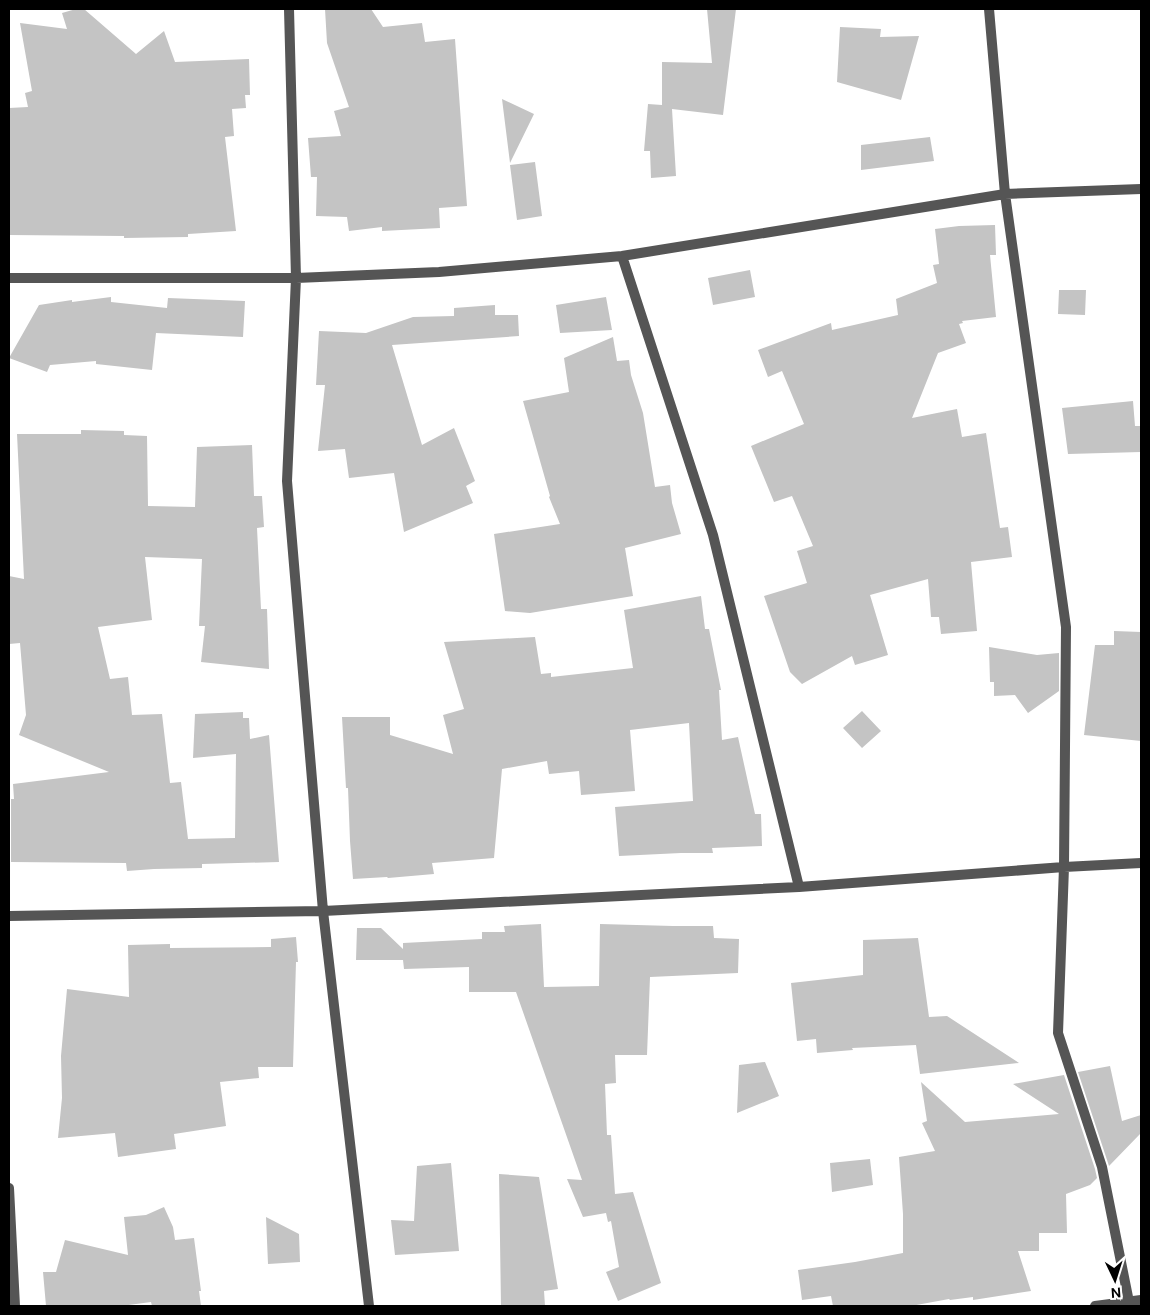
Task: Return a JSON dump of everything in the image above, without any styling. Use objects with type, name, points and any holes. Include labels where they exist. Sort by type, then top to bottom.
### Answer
[{"type":"street","points":[[289,9],[296,278],[287,481],[323,911],[369,1306]]},
{"type":"street","points":[[989,9],[1005,194],[1066,627],[1064,867],[1058,1033],[1102,1167],[1130,1304]]},
{"type":"street","points":[[9,278],[296,278],[439,272],[622,256],[1005,194],[1141,189]]},
{"type":"street","points":[[622,256],[713,535],[799,887]]},
{"type":"street","points":[[9,916],[323,911],[799,887],[1141,863]]},
{"type":"street","points":[[9,1188],[14,1306]]},
{"type":"street","points":[[1095,1306],[1130,1304],[1141,1300]]},
{"type":"building","points":[[84,9],[136,54],[164,31],[175,62],[249,59],[250,95],[245,95],[246,108],[232,109],[234,136],[225,137],[236,231],[188,234],[188,237],[124,238],[124,236],[9,235],[9,108],[28,107],[25,93],[32,91],[20,23],[67,29],[62,13]]},
{"type":"building","points":[[325,9],[371,9],[383,27],[422,23],[425,42],[455,39],[467,206],[439,208],[440,228],[382,231],[382,227],[349,231],[347,217],[316,216],[317,177],[311,177],[308,138],[341,136],[334,111],[349,107],[327,43]]},
{"type":"building","points":[[707,9],[736,9],[723,115],[672,109],[676,176],[651,178],[650,151],[644,151],[648,104],[662,105],[662,62],[712,63]]},
{"type":"building","points":[[840,27],[881,29],[880,37],[919,36],[901,100],[837,82]]},
{"type":"building","points":[[502,99],[534,114],[510,163]]},
{"type":"building","points":[[930,137],[934,161],[861,170],[861,145]]},
{"type":"building","points":[[535,162],[542,216],[517,220],[510,165]]},
{"type":"building","points":[[995,225],[996,255],[990,255],[996,317],[962,321],[963,323],[959,324],[966,343],[938,353],[912,418],[957,409],[962,437],[986,433],[1000,528],[1008,527],[1012,557],[971,562],[977,631],[941,634],[939,617],[931,617],[928,579],[870,595],[888,655],[855,665],[852,656],[802,684],[790,672],[764,596],[807,583],[797,551],[813,546],[792,496],[774,502],[751,446],[804,424],[782,371],[768,377],[758,350],[831,323],[832,330],[898,315],[896,299],[937,283],[933,265],[939,264],[935,229]]},
{"type":"building","points":[[750,270],[755,297],[713,305],[708,278]]},
{"type":"building","points":[[1059,290],[1086,290],[1085,315],[1058,314]]},
{"type":"building","points":[[111,297],[111,302],[167,308],[168,298],[245,301],[243,337],[156,333],[152,370],[96,364],[96,361],[50,365],[47,372],[9,358],[39,305]]},
{"type":"building","points":[[606,297],[612,330],[560,333],[556,305]]},
{"type":"building","points":[[495,305],[495,315],[518,315],[519,336],[392,345],[422,445],[454,428],[475,481],[466,486],[473,503],[404,532],[394,473],[349,478],[345,449],[318,451],[325,385],[316,385],[319,331],[366,333],[413,317],[454,316],[454,308]]},
{"type":"building","points":[[613,337],[617,361],[629,360],[631,375],[643,413],[655,487],[670,485],[672,503],[681,534],[625,548],[633,596],[530,613],[505,611],[494,534],[560,524],[549,497],[523,401],[569,392],[564,358]]},
{"type":"building","points":[[1133,401],[1135,426],[1141,426],[1141,452],[1068,454],[1062,408]]},
{"type":"building","points":[[81,430],[124,431],[124,435],[147,436],[148,506],[195,507],[197,447],[252,445],[254,496],[262,496],[264,527],[257,528],[261,609],[267,609],[269,669],[201,662],[205,626],[199,626],[202,559],[145,557],[152,620],[98,627],[110,679],[128,677],[132,715],[162,714],[170,783],[181,782],[188,839],[235,838],[236,754],[193,758],[195,714],[243,712],[243,718],[249,718],[250,739],[269,735],[279,862],[202,864],[202,868],[127,871],[126,863],[11,862],[11,799],[14,799],[13,784],[109,772],[19,735],[26,715],[20,643],[9,644],[9,576],[24,579],[17,434],[81,434]]},
{"type":"building","points":[[701,596],[705,629],[709,629],[721,690],[719,690],[722,740],[738,737],[755,814],[761,814],[762,846],[712,848],[713,853],[619,856],[615,807],[693,801],[689,723],[630,730],[635,791],[581,795],[579,771],[549,774],[547,761],[502,769],[494,858],[432,863],[434,874],[353,879],[342,717],[390,717],[390,735],[453,754],[443,715],[464,709],[444,642],[535,637],[541,674],[551,673],[551,677],[633,668],[624,610]]},
{"type":"building","points":[[1114,631],[1141,632],[1141,741],[1084,735],[1095,645],[1114,645]]},
{"type":"building","points":[[989,647],[1037,655],[1059,653],[1059,691],[1028,713],[1015,695],[994,696],[994,682],[990,682]]},
{"type":"building","points":[[862,711],[881,731],[862,748],[843,728]]},
{"type":"building","points":[[541,924],[544,987],[599,986],[600,924],[713,926],[714,938],[739,939],[738,973],[650,977],[647,1055],[615,1055],[616,1083],[605,1084],[607,1135],[611,1135],[615,1194],[633,1192],[661,1283],[618,1301],[606,1272],[619,1267],[611,1221],[608,1222],[606,1213],[583,1217],[567,1179],[582,1180],[516,992],[469,992],[469,967],[404,969],[403,960],[356,960],[357,928],[381,928],[403,949],[403,943],[482,939],[482,932],[505,932],[504,926]]},
{"type":"building","points":[[296,937],[298,962],[296,962],[293,1067],[258,1067],[259,1078],[220,1082],[226,1126],[174,1134],[176,1149],[118,1157],[115,1133],[58,1138],[62,1098],[61,1056],[67,989],[129,997],[128,945],[170,944],[170,948],[271,947],[271,939]]},
{"type":"building","points":[[918,938],[929,1017],[947,1016],[1019,1063],[920,1074],[916,1045],[852,1048],[853,1050],[817,1053],[816,1039],[797,1041],[791,983],[863,975],[863,940]]},
{"type":"building","points":[[765,1062],[779,1096],[737,1113],[739,1065]]},
{"type":"building","points":[[1110,1066],[1122,1121],[1141,1115],[1141,1133],[1109,1166],[1078,1072]]},
{"type":"building","points":[[1064,1075],[1097,1178],[1090,1185],[1066,1194],[1067,1233],[1039,1233],[1039,1251],[1018,1251],[1031,1291],[973,1300],[973,1297],[949,1299],[911,1306],[833,1306],[831,1296],[802,1300],[798,1270],[903,1253],[903,1214],[899,1157],[935,1151],[922,1123],[927,1121],[921,1082],[965,1122],[1059,1114],[1013,1084]]},
{"type":"building","points":[[870,1159],[873,1185],[832,1192],[830,1163]]},
{"type":"building","points":[[451,1163],[459,1251],[395,1255],[391,1220],[414,1221],[417,1166]]},
{"type":"building","points":[[499,1174],[539,1177],[558,1289],[544,1291],[545,1306],[501,1306]]},
{"type":"building","points":[[164,1207],[173,1227],[175,1240],[194,1238],[201,1291],[199,1291],[201,1306],[152,1306],[151,1302],[121,1306],[46,1306],[43,1272],[56,1272],[65,1240],[128,1255],[124,1217],[146,1215]]},
{"type":"building","points":[[266,1217],[299,1234],[300,1262],[268,1264]]}]
